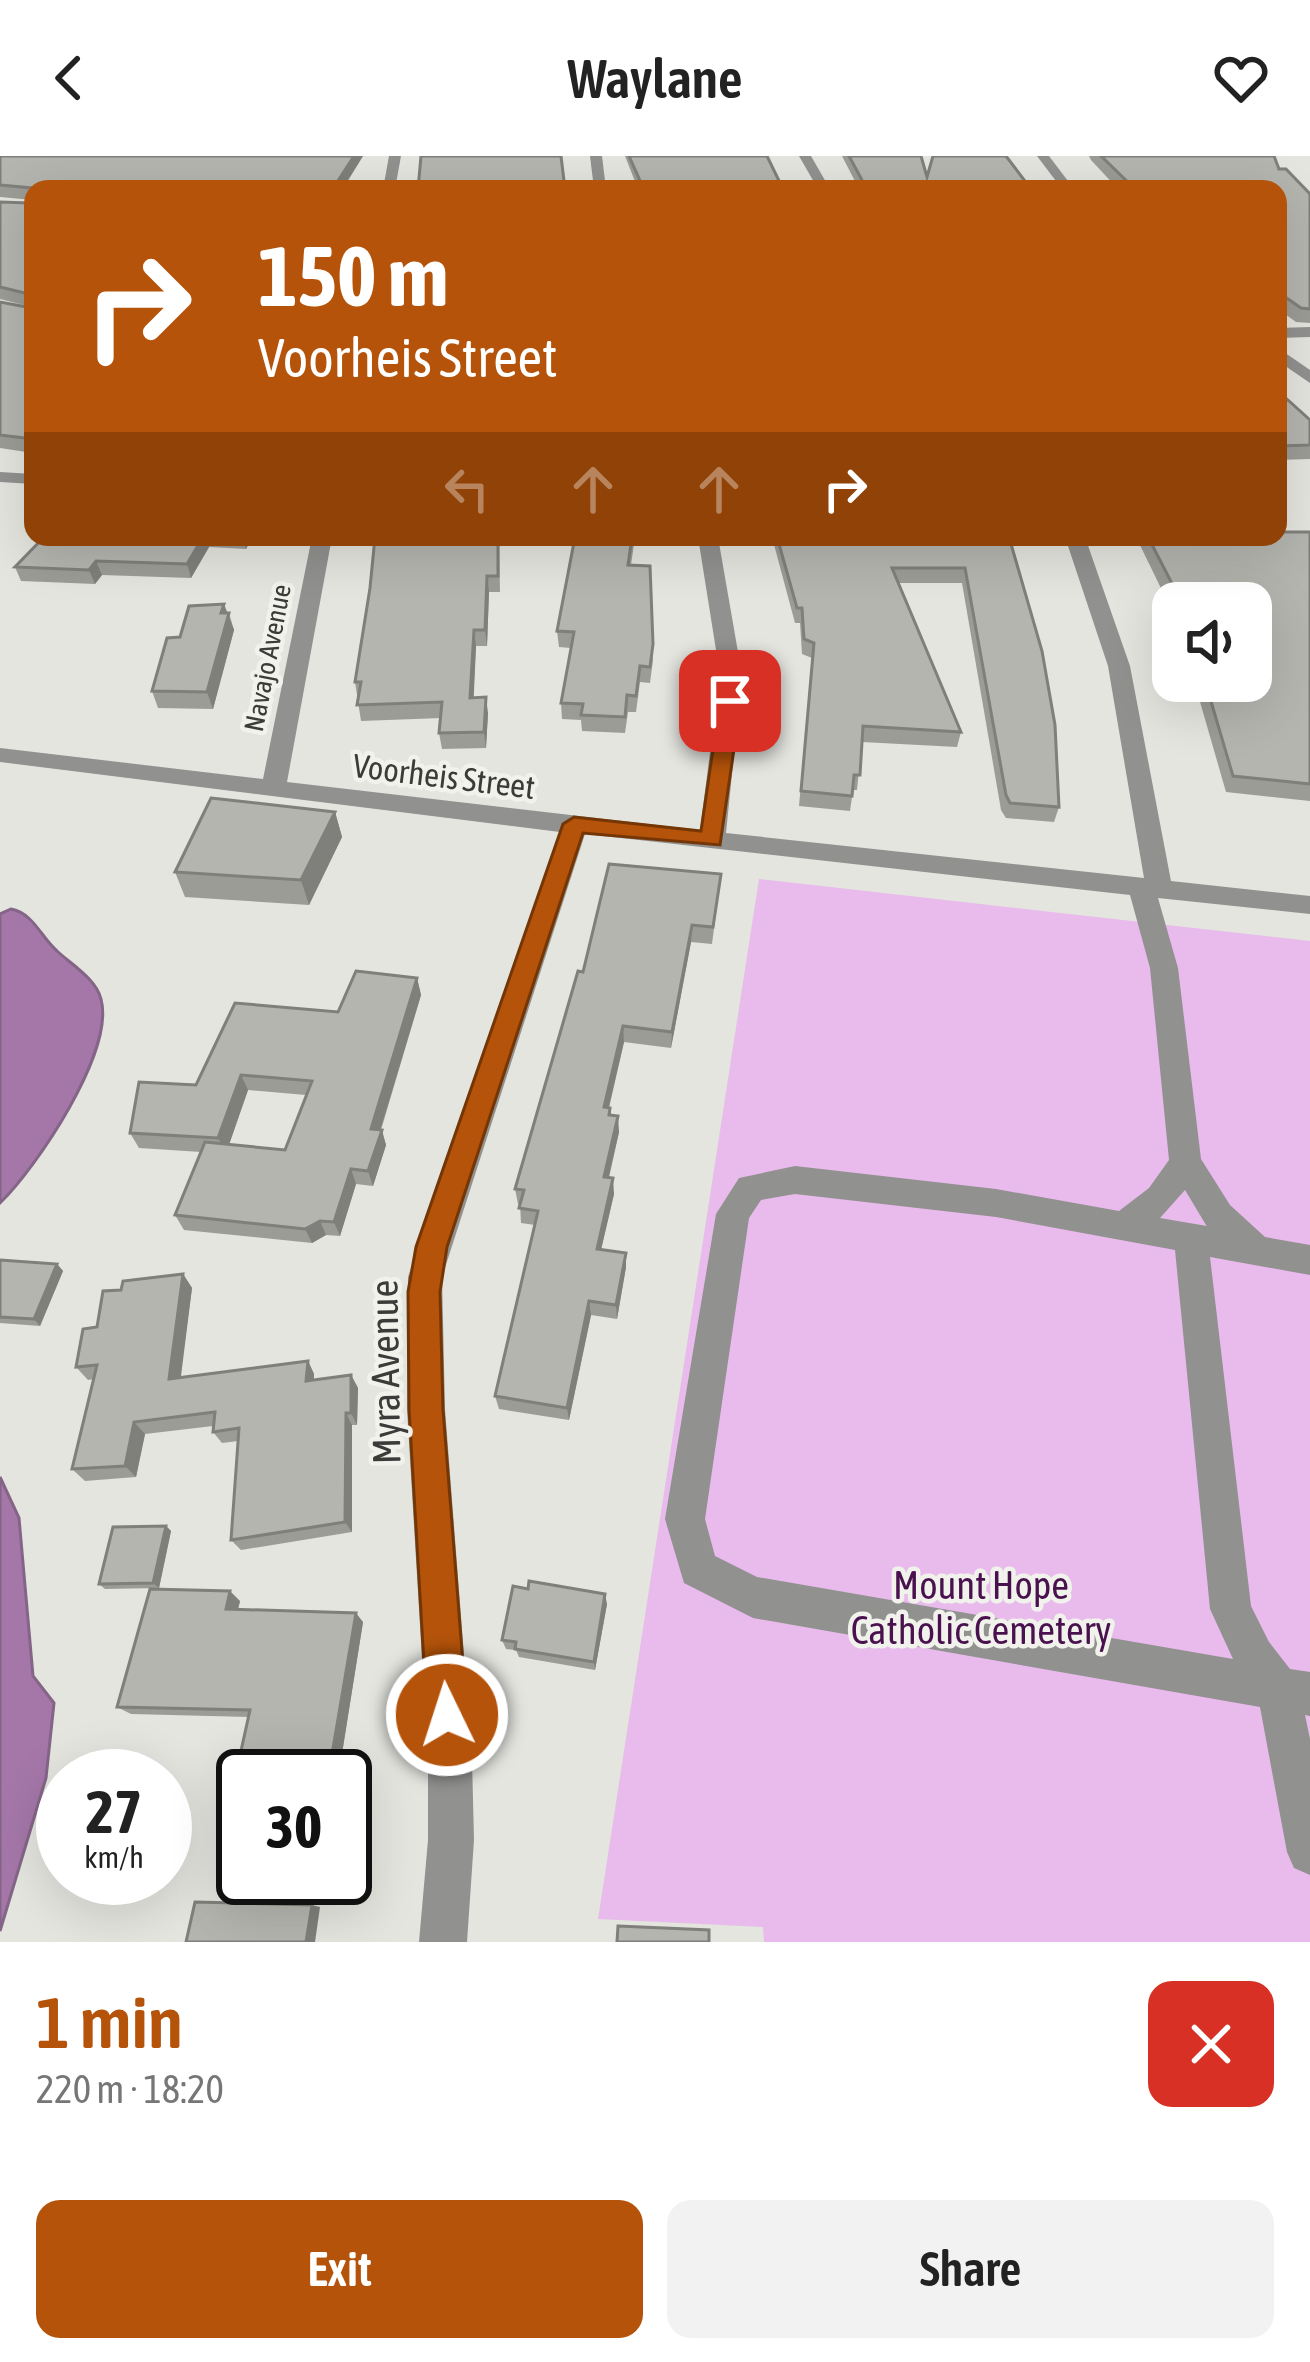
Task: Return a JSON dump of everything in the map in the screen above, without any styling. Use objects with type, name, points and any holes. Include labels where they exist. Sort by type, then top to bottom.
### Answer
[{"type":"street","points":[[1043,156],[1061,180]]},
{"type":"street","name":"Navajo Avenue","points":[[273,790],[320,546]]},
{"type":"street","points":[[710,546],[731,675],[712,840]]},
{"type":"street","points":[[1079,546],[1103,606],[1124,680],[1165,968],[1185,1162],[1218,1215],[1260,1254]]},
{"type":"street","name":"Voorheis Street","points":[[0,754],[273,790],[1310,905]]},
{"type":"street","name":"Myra Avenue","points":[[442,1942],[451,1779],[426,1409],[425,1277],[574,824]]},
{"type":"street","points":[[1121,1228],[1161,1198],[1185,1162]]},
{"type":"street","points":[[1294,1691],[753,1597],[698,1569],[685,1519],[733,1214],[751,1188],[795,1180],[996,1203],[1310,1260]]},
{"type":"street","points":[[1191,1241],[1232,1609],[1254,1657],[1294,1691],[1310,1852]]},
{"type":"green space","name":"Mount Hope Catholic Cemetery","points":[[759,879],[1310,941],[1310,1942],[764,1942],[763,1927],[598,1919]]},
{"type":"shaded area","points":[[11,909],[31,920],[94,985],[101,999],[102,1022],[85,1078],[69,1108],[33,1164],[0,1203],[0,914]]},
{"type":"shaded area","points":[[0,1477],[19,1518],[33,1676],[54,1703],[49,1749],[36,1749],[36,1811],[0,1931]]},
{"type":"building","points":[[0,156],[354,156],[339,180],[24,180],[24,187],[0,185]]},
{"type":"building","points":[[421,156],[561,156],[564,180],[419,180]]},
{"type":"building","points":[[629,156],[767,156],[779,180],[640,180]]},
{"type":"building","points":[[849,156],[921,156],[927,177],[933,156],[1006,156],[1024,180],[862,180]]},
{"type":"building","points":[[1101,156],[1274,156],[1279,169],[1286,169],[1310,194],[1310,309],[1287,298],[1287,180],[1126,180]]},
{"type":"building","points":[[0,202],[24,203],[24,293],[0,287]]},
{"type":"building","points":[[0,302],[24,306],[24,438],[0,435]]},
{"type":"building","points":[[1287,399],[1310,420],[1310,445],[1287,446]]},
{"type":"building","points":[[1287,532],[1310,532],[1310,784],[1233,776],[1211,702],[1272,702],[1272,582],[1171,582],[1153,546],[1287,546]]},
{"type":"building","points":[[35,546],[198,546],[187,564],[96,561],[89,570],[15,567]]},
{"type":"building","points":[[374,546],[498,546],[498,576],[487,576],[485,630],[474,630],[470,698],[486,697],[484,732],[439,733],[442,702],[357,705],[361,682],[355,682]]},
{"type":"building","points":[[573,546],[631,546],[628,565],[650,566],[650,667],[640,666],[636,696],[627,695],[625,717],[581,715],[583,704],[561,703],[574,632],[557,631]]},
{"type":"building","points":[[780,546],[1012,546],[1042,651],[1055,725],[1059,807],[1010,803],[1006,795],[965,568],[892,568],[961,732],[863,726],[860,775],[854,775],[852,796],[801,791],[814,643],[804,639],[802,608],[797,608]]},
{"type":"building","points":[[224,604],[221,613],[229,613],[207,692],[152,691],[167,638],[180,637],[189,606]]},
{"type":"building","points":[[211,798],[335,812],[301,880],[175,872]]},
{"type":"building","points":[[609,864],[721,874],[713,927],[692,925],[672,1032],[623,1026],[604,1107],[610,1108],[609,1115],[618,1116],[604,1177],[613,1178],[597,1249],[626,1253],[616,1305],[589,1301],[567,1408],[495,1396],[538,1211],[519,1208],[524,1190],[515,1189],[578,971],[583,972]]},
{"type":"building","points":[[356,971],[417,978],[371,1129],[382,1130],[368,1171],[351,1169],[334,1222],[320,1221],[305,1229],[175,1215],[205,1142],[285,1150],[312,1081],[241,1075],[218,1138],[130,1133],[139,1082],[196,1085],[235,1003],[338,1012]]},
{"type":"building","points":[[0,1260],[57,1264],[34,1319],[0,1317]]},
{"type":"building","points":[[183,1274],[169,1379],[308,1361],[306,1381],[351,1375],[345,1522],[231,1540],[239,1428],[213,1432],[215,1412],[134,1422],[125,1466],[72,1469],[97,1365],[76,1367],[83,1329],[97,1327],[103,1291],[121,1290],[123,1281]]},
{"type":"building","points":[[166,1526],[153,1583],[99,1584],[113,1527]]},
{"type":"building","points":[[529,1581],[605,1594],[594,1662],[515,1649],[516,1642],[502,1640],[513,1586],[528,1589]]},
{"type":"building","points":[[150,1589],[230,1591],[226,1609],[356,1613],[333,1749],[241,1749],[250,1710],[117,1707]]},
{"type":"building","points":[[195,1902],[312,1905],[306,1942],[186,1942]]},
{"type":"building","points":[[618,1926],[709,1930],[709,1942],[617,1942]]},
{"type":"route","points":[[447,1715],[426,1409],[424,1292],[432,1247],[574,824],[712,840],[730,701]]}]
